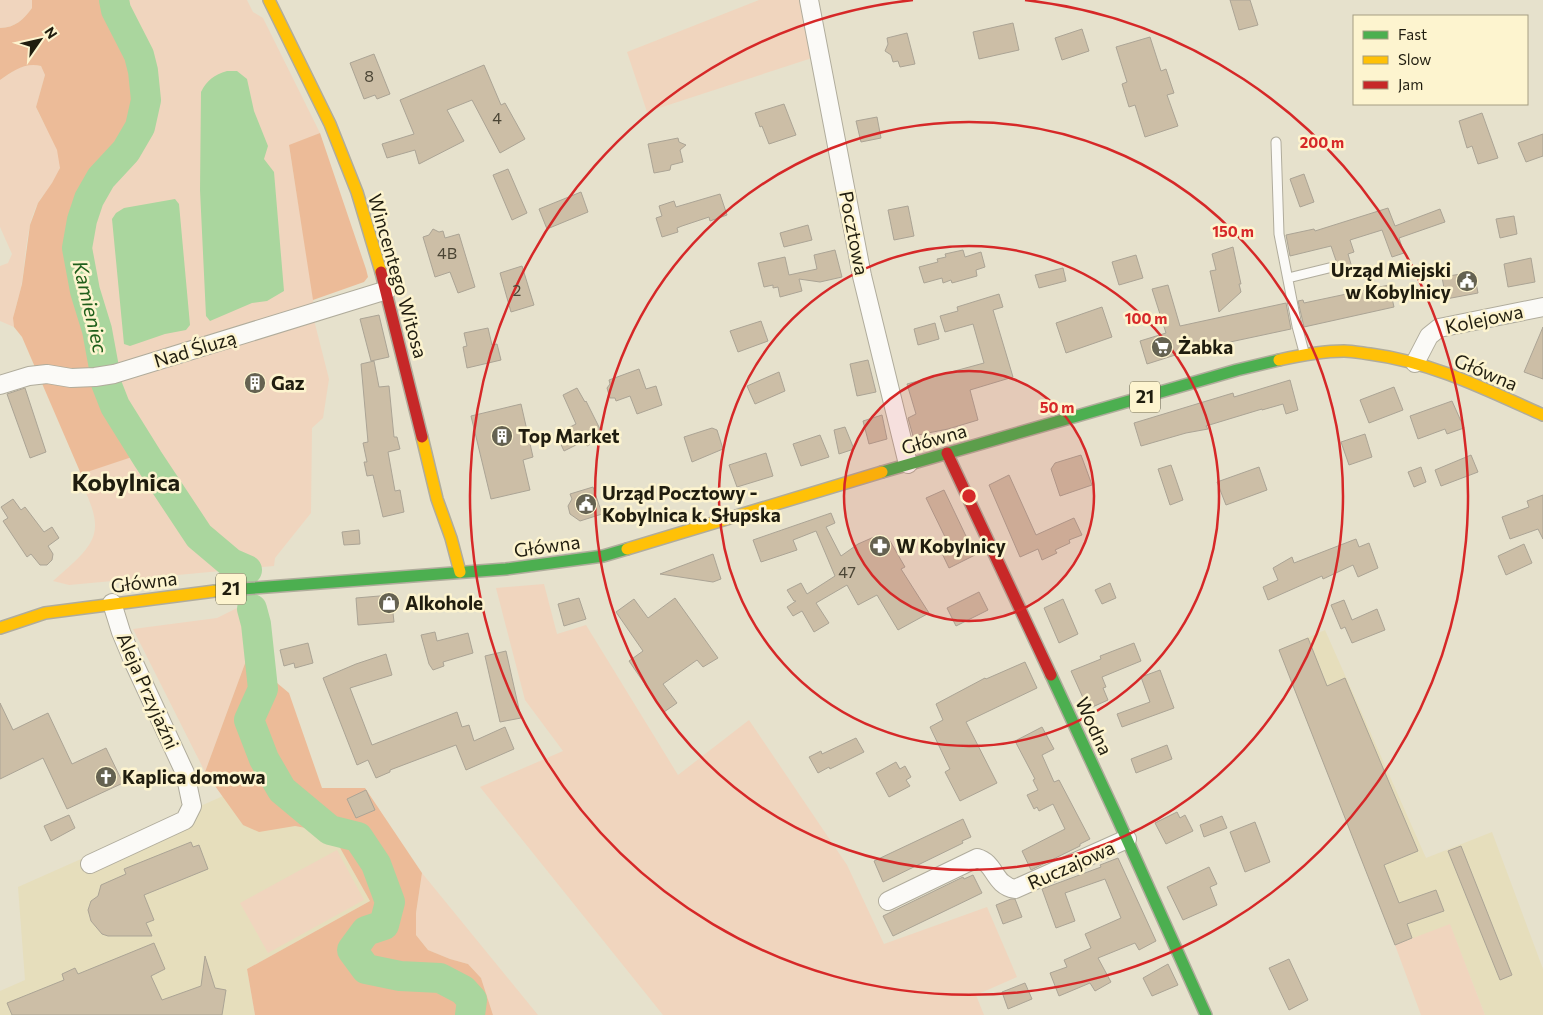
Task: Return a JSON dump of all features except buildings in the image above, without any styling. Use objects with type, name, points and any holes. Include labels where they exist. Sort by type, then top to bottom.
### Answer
[{"type":"main road","name":"Wincentego Witosa","points":[[269,0],[330,124],[357,192],[387,290],[437,499],[451,538],[460,572]]},
{"type":"main road","name":"Główna","points":[[0,628],[45,613],[112,603],[240,588],[550,564],[603,556],[946,453],[1237,370],[1305,354],[1345,351],[1384,356],[1415,363],[1455,376],[1543,415]]},
{"type":"main road","name":"Wodna","points":[[946,453],[1127,839],[1206,1015]]},
{"type":"street","name":"Pocztowa","points":[[810,0],[862,276],[908,464]]},
{"type":"street","name":"Nad Śluzą","points":[[0,385],[30,376],[47,374],[71,378],[114,374],[387,290]]},
{"type":"street","name":"Kolejowa","points":[[1415,363],[1428,336],[1439,328],[1543,307]]},
{"type":"street","name":"Aleja Przyjaźni","points":[[90,864],[185,820],[192,806],[185,773],[120,632],[112,603]]},
{"type":"street","name":"Ruczajowa","points":[[888,901],[977,858],[983,860],[1004,886],[1015,889],[1020,888],[1127,839]]},
{"type":"lane","points":[[1276,142],[1279,234],[1305,354]]},
{"type":"lane","points":[[1288,278],[1333,268]]},
{"type":"shaded area","points":[[0,0],[32,0],[32,8],[19,22],[5,28],[0,28]]},
{"type":"shaded area","points":[[32,0],[121,0],[122,9],[148,64],[149,118],[128,153],[101,186],[86,214],[81,248],[115,393],[147,452],[81,474],[22,337],[14,327],[13,318],[22,284],[30,225],[38,203],[60,168],[57,150],[36,107],[45,75],[41,66],[24,66],[0,80],[0,28],[15,25],[22,19],[32,8]]},
{"type":"shaded area","points":[[121,0],[247,0],[253,12],[263,18],[320,133],[289,146],[313,296],[314,320],[329,379],[323,418],[312,428],[311,513],[275,558],[274,566],[69,585],[53,581],[89,545],[94,534],[95,523],[93,510],[77,474],[147,452],[115,393],[81,248],[86,214],[101,186],[128,153]]},
{"type":"shaded area","points":[[759,0],[801,0],[812,58],[647,112],[627,52]]},
{"type":"shaded area","points":[[32,64],[41,66],[45,75],[36,107],[58,151],[60,167],[54,181],[38,203],[31,221],[21,288],[14,315],[14,327],[0,321],[0,266],[8,263],[12,254],[0,227],[0,80],[18,68]]},
{"type":"shaded area","points":[[227,71],[237,71],[247,79],[254,111],[268,146],[264,159],[274,172],[284,291],[267,301],[252,303],[210,321],[206,316],[200,190],[201,92],[211,78]]},
{"type":"shaded area","points":[[320,133],[368,277],[364,282],[313,300],[289,145]]},
{"type":"shaded area","points":[[175,199],[179,204],[190,325],[186,330],[165,334],[130,346],[124,344],[112,219],[116,213],[124,208]]},
{"type":"shaded area","points":[[544,584],[557,634],[586,625],[678,775],[749,720],[847,865],[884,944],[987,907],[1017,977],[976,995],[984,1015],[663,1015],[480,787],[563,751],[525,700],[496,588]]},
{"type":"shaded area","points":[[265,605],[271,677],[247,658],[205,772],[133,629],[217,618],[237,608]]},
{"type":"shaded area","points":[[1325,630],[1426,858],[1492,832],[1543,969],[1543,1015],[1485,1015],[1450,925],[1395,945],[1279,650]]},
{"type":"shaded area","points":[[247,658],[289,693],[322,788],[365,788],[422,873],[416,913],[416,935],[428,950],[468,964],[481,978],[493,1015],[255,1015],[247,969],[370,901],[339,846],[311,829],[295,826],[259,832],[243,825],[205,772]]},
{"type":"shaded area","points":[[223,796],[243,825],[295,826],[311,829],[339,846],[370,901],[247,969],[255,1015],[0,1015],[0,991],[25,980],[18,887]]},
{"type":"shaded area","points":[[337,850],[364,900],[268,953],[240,903]]},
{"type":"shaded area","points":[[422,873],[538,1015],[493,1015],[481,978],[468,964],[428,950],[416,935],[416,913]]},
{"type":"shaded area","points":[[1450,924],[1485,1015],[1421,1015],[1395,945]]},
{"type":"waterway","name":"Kamieniec","points":[[104,368],[97,330],[85,291],[77,248],[82,220],[89,199],[101,178],[126,151],[140,127],[146,100],[139,55],[116,10],[114,0]]},
{"type":"waterway","name":"Kamieniec","points":[[106,383],[115,406],[199,536],[231,563],[247,570]]},
{"type":"waterway","name":"Kamieniec","points":[[252,609],[256,624],[263,689],[249,720],[264,759],[282,790],[330,830],[358,837],[376,864],[390,902],[384,925],[366,931],[352,950],[366,969],[400,976],[440,978],[463,990],[472,1000],[470,1015]]},
{"type":"traffic: fast","points":[[882,472],[1237,370],[1279,360]]},
{"type":"traffic: fast","points":[[215,591],[506,569],[603,556],[627,549]]},
{"type":"traffic: fast","points":[[1051,675],[1206,1015]]},
{"type":"traffic: slow","points":[[269,0],[330,124],[357,192],[381,272]]},
{"type":"traffic: slow","points":[[1279,360],[1344,351],[1393,358],[1415,363],[1459,378],[1543,415]]},
{"type":"traffic: slow","points":[[422,437],[437,499],[451,538],[460,572]]},
{"type":"traffic: slow","points":[[627,549],[882,472]]},
{"type":"traffic: slow","points":[[0,628],[45,613],[215,591]]},
{"type":"traffic: jam","points":[[381,272],[422,437]]},
{"type":"traffic: jam","points":[[947,453],[1051,675]]},
{"type":"place","name":"Urząd Miejski w Kobylnicy","points":[[1467,281]]},
{"type":"place","name":"Żabka","points":[[1162,347]]},
{"type":"place","name":"Gaz","points":[[255,383]]},
{"type":"place","name":"Top Market","points":[[502,436]]},
{"type":"place","name":"Urząd Pocztowy - Kobylnica k. Słupska","points":[[586,504]]},
{"type":"place","name":"W Kobylnicy","points":[[880,546]]},
{"type":"place","name":"Alkohole","points":[[389,603]]},
{"type":"place","name":"Kaplica domowa","points":[[106,777]]},
{"type":"district","name":"Kobylnica","points":[[126,483]]}]
